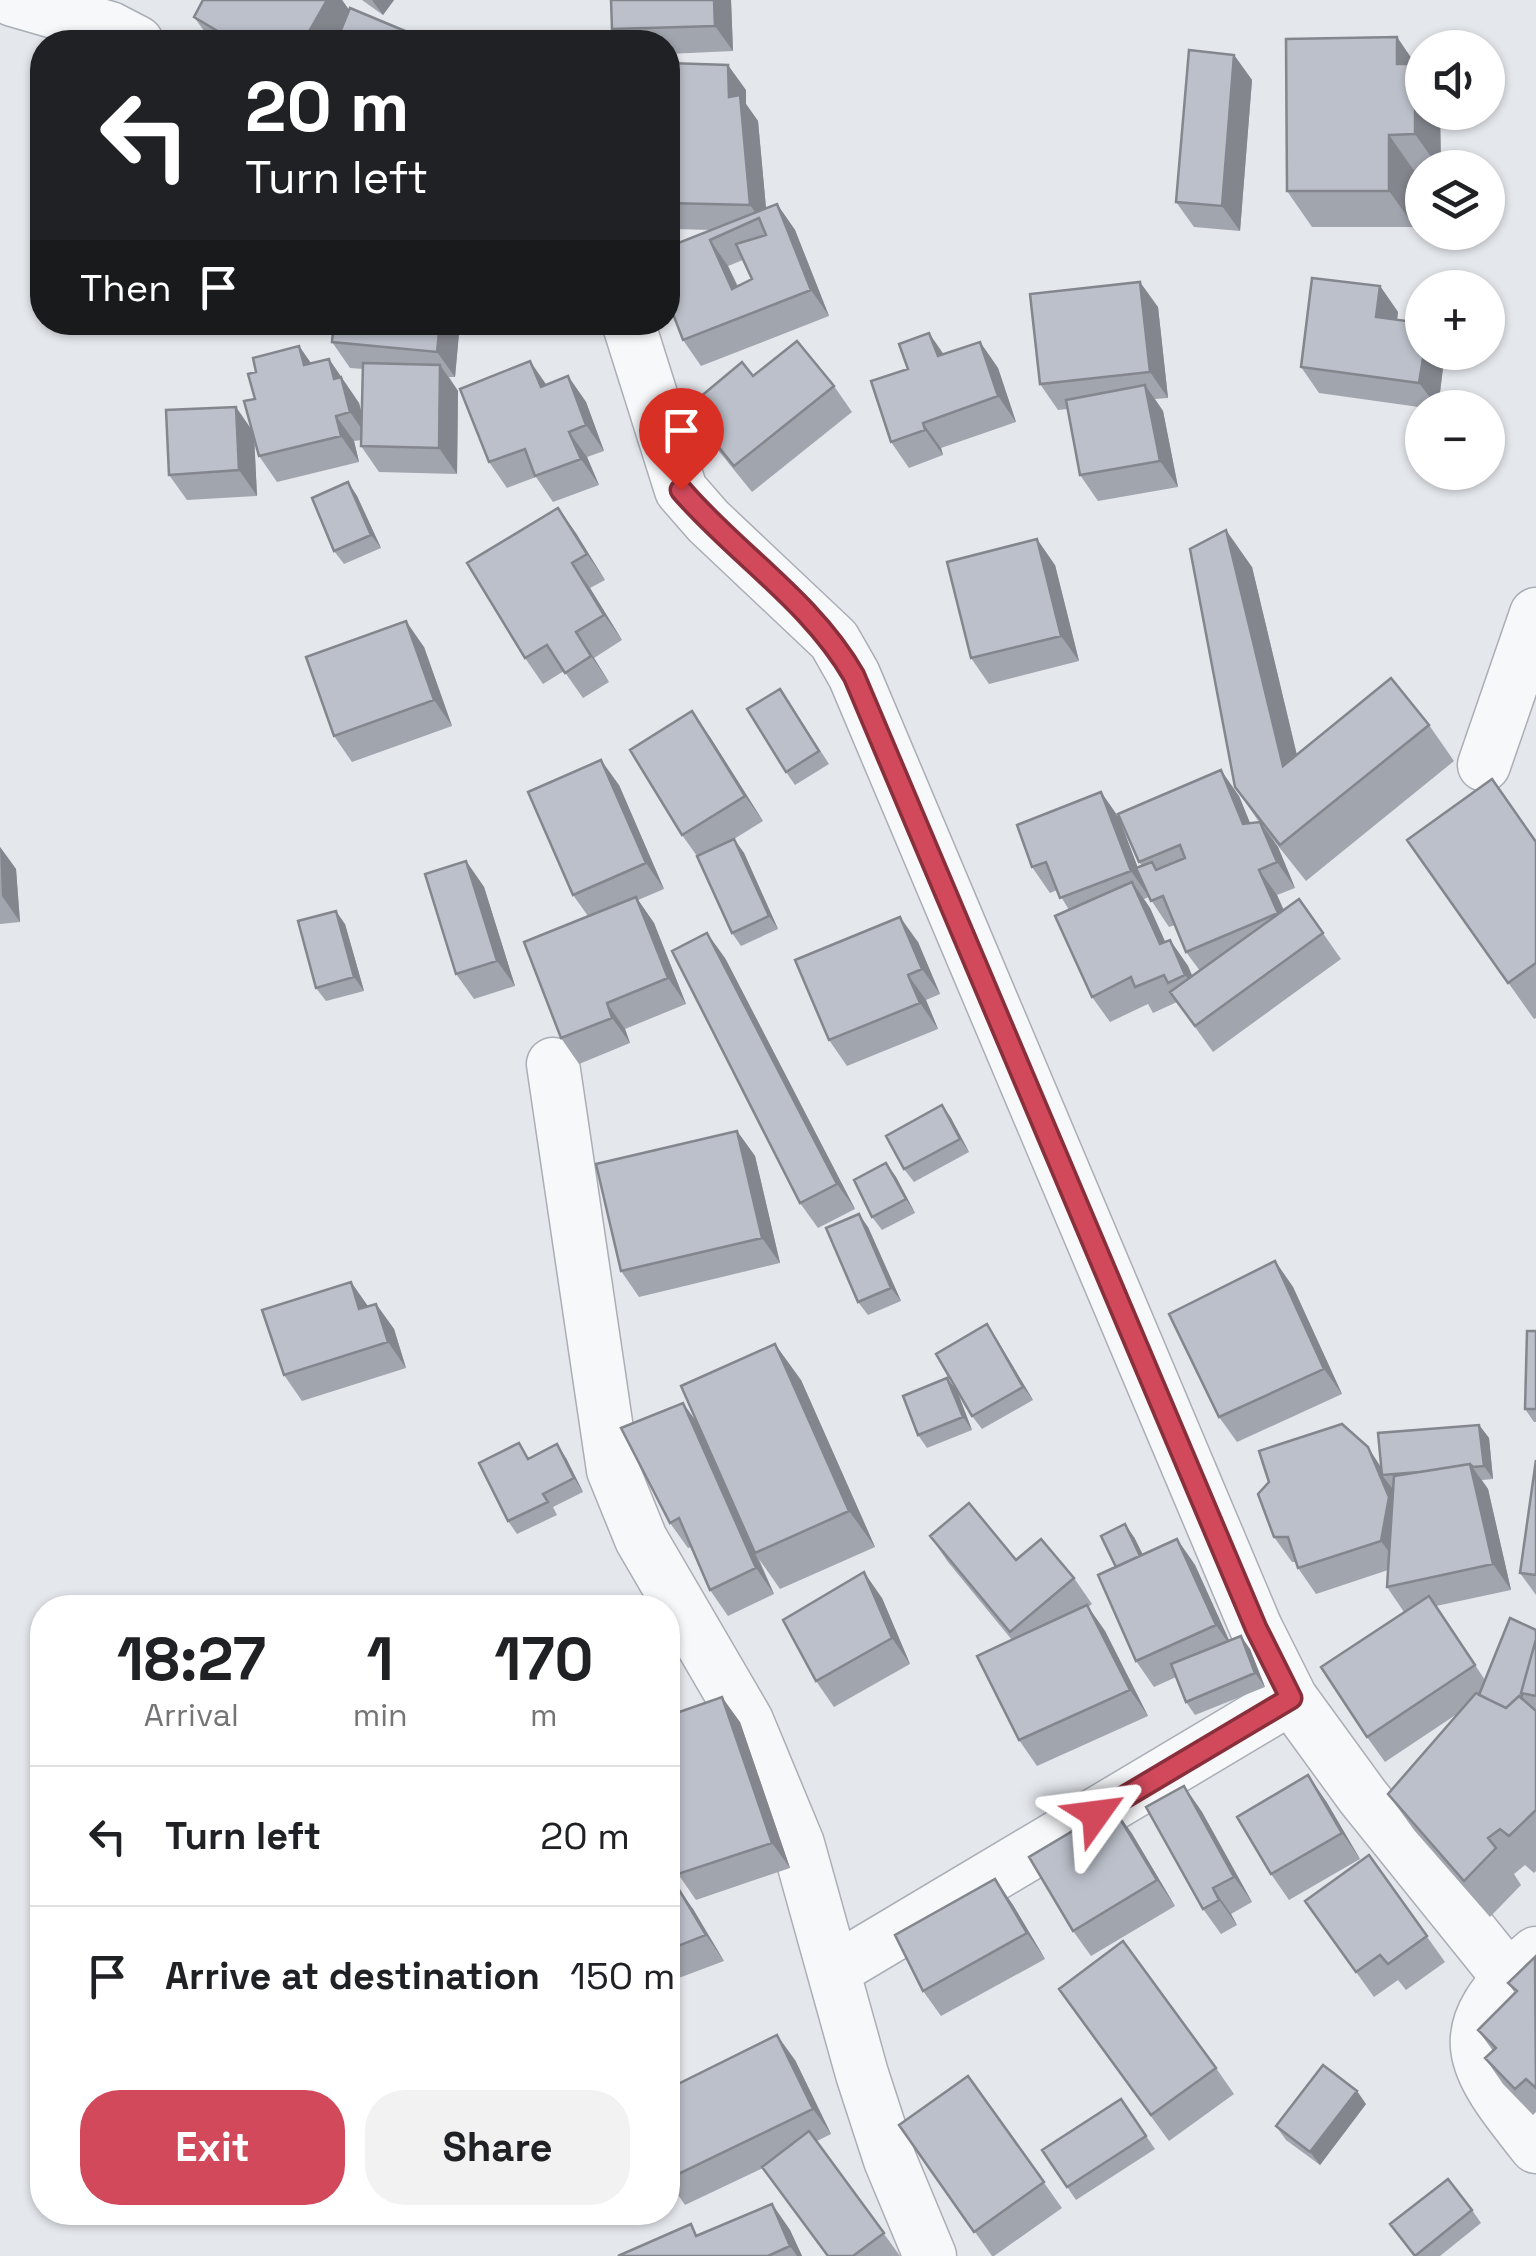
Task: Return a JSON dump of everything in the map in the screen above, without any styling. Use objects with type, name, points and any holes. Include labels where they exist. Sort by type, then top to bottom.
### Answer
[{"type":"street","points":[[13,0],[114,30]]},
{"type":"street","points":[[632,335],[681,490],[708,521],[834,640],[854,676],[1256,1628],[1291,1698],[1363,1797],[1522,1965],[1478,2020],[1476,2059],[1493,2093],[1536,2148]]},
{"type":"street","points":[[1484,766],[1536,614]]},
{"type":"street","points":[[553,1064],[613,1470],[641,1538],[674,1595]]},
{"type":"street","points":[[680,1605],[747,1720],[798,1844],[890,2160],[930,2256]]},
{"type":"street","points":[[836,1969],[1291,1698]]},
{"type":"building","points":[[203,0],[327,0],[310,30],[216,30],[194,17]]},
{"type":"building","points":[[611,0],[714,0],[715,26],[612,29]]},
{"type":"building","points":[[350,8],[403,30],[341,30]]},
{"type":"building","points":[[1397,37],[1397,64],[1405,64],[1405,130],[1415,130],[1415,134],[1389,135],[1389,191],[1287,191],[1286,39]]},
{"type":"building","points":[[1189,50],[1234,55],[1222,206],[1176,202]]},
{"type":"building","points":[[680,63],[728,65],[729,97],[740,95],[750,205],[680,203]]},
{"type":"building","points":[[777,204],[811,290],[683,340],[680,242]],"holes":[[[759,218],[766,235],[736,244],[752,279],[732,289],[710,240]]]},
{"type":"building","points":[[1312,278],[1380,286],[1376,317],[1405,321],[1405,370],[1421,370],[1419,383],[1301,367]]},
{"type":"building","points":[[1140,282],[1150,372],[1040,384],[1030,294]]},
{"type":"building","points":[[929,333],[938,356],[980,342],[998,396],[923,423],[925,430],[891,442],[871,381],[908,369],[899,344]]},
{"type":"building","points":[[333,335],[439,335],[437,352],[332,342]]},
{"type":"building","points":[[797,341],[834,386],[734,466],[687,408],[742,362],[753,376]]},
{"type":"building","points":[[299,346],[304,365],[329,359],[334,379],[341,377],[350,412],[336,416],[341,436],[259,456],[244,401],[255,399],[248,374],[256,372],[253,358]]},
{"type":"building","points":[[530,361],[541,387],[568,376],[586,425],[569,432],[581,459],[535,476],[525,449],[489,462],[460,389]]},
{"type":"building","points":[[363,363],[440,365],[439,448],[361,446]]},
{"type":"building","points":[[1145,385],[1160,461],[1080,475],[1066,400]]},
{"type":"building","points":[[236,407],[239,470],[169,475],[166,410]]},
{"type":"building","points":[[348,482],[371,535],[334,551],[312,498]]},
{"type":"building","points":[[558,508],[587,554],[572,563],[604,615],[576,632],[591,656],[565,673],[547,645],[525,658],[467,563]]},
{"type":"building","points":[[1226,530],[1283,766],[1391,678],[1429,725],[1280,845],[1235,787],[1190,549]]},
{"type":"building","points":[[1037,539],[1061,636],[971,658],[947,562]]},
{"type":"building","points":[[406,621],[434,700],[334,736],[306,657]]},
{"type":"building","points":[[780,689],[819,751],[786,772],[747,709]]},
{"type":"building","points":[[692,711],[745,796],[682,835],[630,750]]},
{"type":"building","points":[[601,760],[646,863],[573,895],[528,792]]},
{"type":"building","points":[[1221,770],[1243,824],[1260,822],[1277,862],[1259,870],[1278,913],[1186,952],[1163,896],[1151,901],[1136,868],[1152,862],[1156,870],[1185,858],[1180,845],[1139,862],[1118,814]]},
{"type":"building","points":[[1492,779],[1536,842],[1536,963],[1508,983],[1407,840]]},
{"type":"building","points":[[1101,792],[1131,871],[1060,898],[1046,862],[1032,867],[1017,825]]},
{"type":"building","points":[[734,839],[769,916],[732,933],[697,856]]},
{"type":"building","points":[[466,861],[497,961],[456,974],[425,874]]},
{"type":"building","points":[[1132,882],[1160,944],[1170,940],[1185,975],[1168,983],[1164,975],[1135,987],[1131,977],[1092,997],[1055,916]]},
{"type":"building","points":[[636,897],[668,978],[607,1003],[612,1018],[561,1038],[524,942]]},
{"type":"building","points":[[1299,899],[1323,933],[1195,1026],[1170,992]]},
{"type":"building","points":[[336,911],[354,977],[316,988],[298,921]]},
{"type":"building","points":[[900,917],[922,969],[908,975],[920,1003],[829,1040],[795,960]]},
{"type":"building","points":[[707,933],[837,1184],[800,1203],[672,951]]},
{"type":"building","points":[[942,1105],[960,1139],[904,1169],[886,1136]]},
{"type":"building","points":[[737,1131],[762,1238],[621,1271],[596,1164]]},
{"type":"building","points":[[886,1163],[906,1199],[872,1217],[854,1180]]},
{"type":"building","points":[[859,1214],[891,1288],[858,1302],[826,1228]]},
{"type":"building","points":[[1275,1261],[1324,1369],[1219,1417],[1169,1314]]},
{"type":"building","points":[[351,1282],[359,1309],[376,1304],[388,1342],[284,1375],[262,1310]]},
{"type":"building","points":[[987,1324],[1023,1387],[972,1416],[936,1354]]},
{"type":"building","points":[[1527,1331],[1536,1331],[1536,1409],[1525,1409]]},
{"type":"building","points":[[775,1344],[849,1511],[755,1553],[681,1386]]},
{"type":"building","points":[[947,1378],[963,1417],[918,1435],[903,1396]]},
{"type":"building","points":[[683,1403],[756,1568],[710,1590],[679,1518],[670,1523],[621,1428]]},
{"type":"building","points":[[1342,1424],[1368,1447],[1389,1497],[1381,1541],[1298,1568],[1288,1537],[1274,1537],[1258,1494],[1269,1482],[1259,1451]]},
{"type":"building","points":[[1479,1425],[1484,1466],[1470,1464],[1382,1475],[1378,1433]]},
{"type":"building","points":[[519,1443],[528,1459],[557,1444],[574,1478],[543,1494],[548,1502],[508,1521],[479,1463]]},
{"type":"building","points":[[1536,1460],[1536,1575],[1520,1573]]},
{"type":"building","points":[[1470,1464],[1493,1564],[1387,1587],[1394,1476]]},
{"type":"building","points":[[969,1503],[1016,1560],[1041,1539],[1074,1578],[1010,1632],[930,1536]]},
{"type":"building","points":[[1125,1524],[1140,1556],[1116,1567],[1101,1536]]},
{"type":"building","points":[[1177,1539],[1216,1625],[1136,1661],[1098,1575]]},
{"type":"building","points":[[864,1572],[892,1638],[816,1681],[783,1620]]},
{"type":"building","points":[[1429,1596],[1475,1665],[1367,1737],[1321,1667]]},
{"type":"building","points":[[1087,1605],[1130,1690],[1019,1740],[977,1656]]},
{"type":"building","points":[[1510,1618],[1536,1630],[1536,1639],[1521,1698],[1506,1708],[1479,1695]]},
{"type":"building","points":[[1241,1636],[1255,1673],[1186,1702],[1171,1664]]},
{"type":"building","points":[[1536,1639],[1536,1696],[1521,1693]]},
{"type":"building","points":[[1476,1693],[1506,1708],[1519,1696],[1536,1711],[1536,1810],[1509,1836],[1500,1829],[1488,1838],[1496,1848],[1464,1881],[1388,1794]]},
{"type":"building","points":[[722,1697],[772,1843],[680,1873],[680,1712]]},
{"type":"building","points":[[1308,1775],[1342,1833],[1271,1874],[1237,1817]]},
{"type":"building","points":[[1184,1786],[1234,1877],[1213,1888],[1219,1900],[1203,1909],[1146,1807]]},
{"type":"building","points":[[1113,1807],[1157,1880],[1073,1931],[1029,1857]]},
{"type":"building","points":[[1369,1855],[1427,1936],[1388,1964],[1380,1955],[1356,1972],[1305,1901]]},
{"type":"building","points":[[995,1879],[1027,1933],[923,1991],[895,1935]]},
{"type":"building","points":[[680,1891],[706,1935],[680,1945]]},
{"type":"building","points":[[1123,1941],[1216,2068],[1151,2115],[1059,1989]]},
{"type":"building","points":[[1535,1957],[1536,2088],[1526,2079],[1515,2089],[1485,2058],[1496,2048],[1478,2030],[1517,1991],[1508,1983]]},
{"type":"building","points":[[777,2035],[813,2109],[680,2173],[680,2083]]},
{"type":"building","points":[[1323,2065],[1357,2091],[1310,2152],[1276,2126]]},
{"type":"building","points":[[968,2076],[1044,2182],[974,2232],[899,2125]]},
{"type":"building","points":[[1121,2099],[1146,2136],[1067,2187],[1042,2150]]},
{"type":"building","points":[[809,2131],[884,2233],[853,2256],[828,2256],[762,2167]]},
{"type":"building","points":[[1448,2179],[1472,2210],[1415,2256],[1390,2224]]},
{"type":"building","points":[[772,2204],[790,2246],[768,2256],[618,2256],[691,2224],[696,2236]]},
{"type":"route","points":[[681,490],[708,521],[834,640],[854,676],[1256,1628],[1291,1698],[1096,1814]]}]
